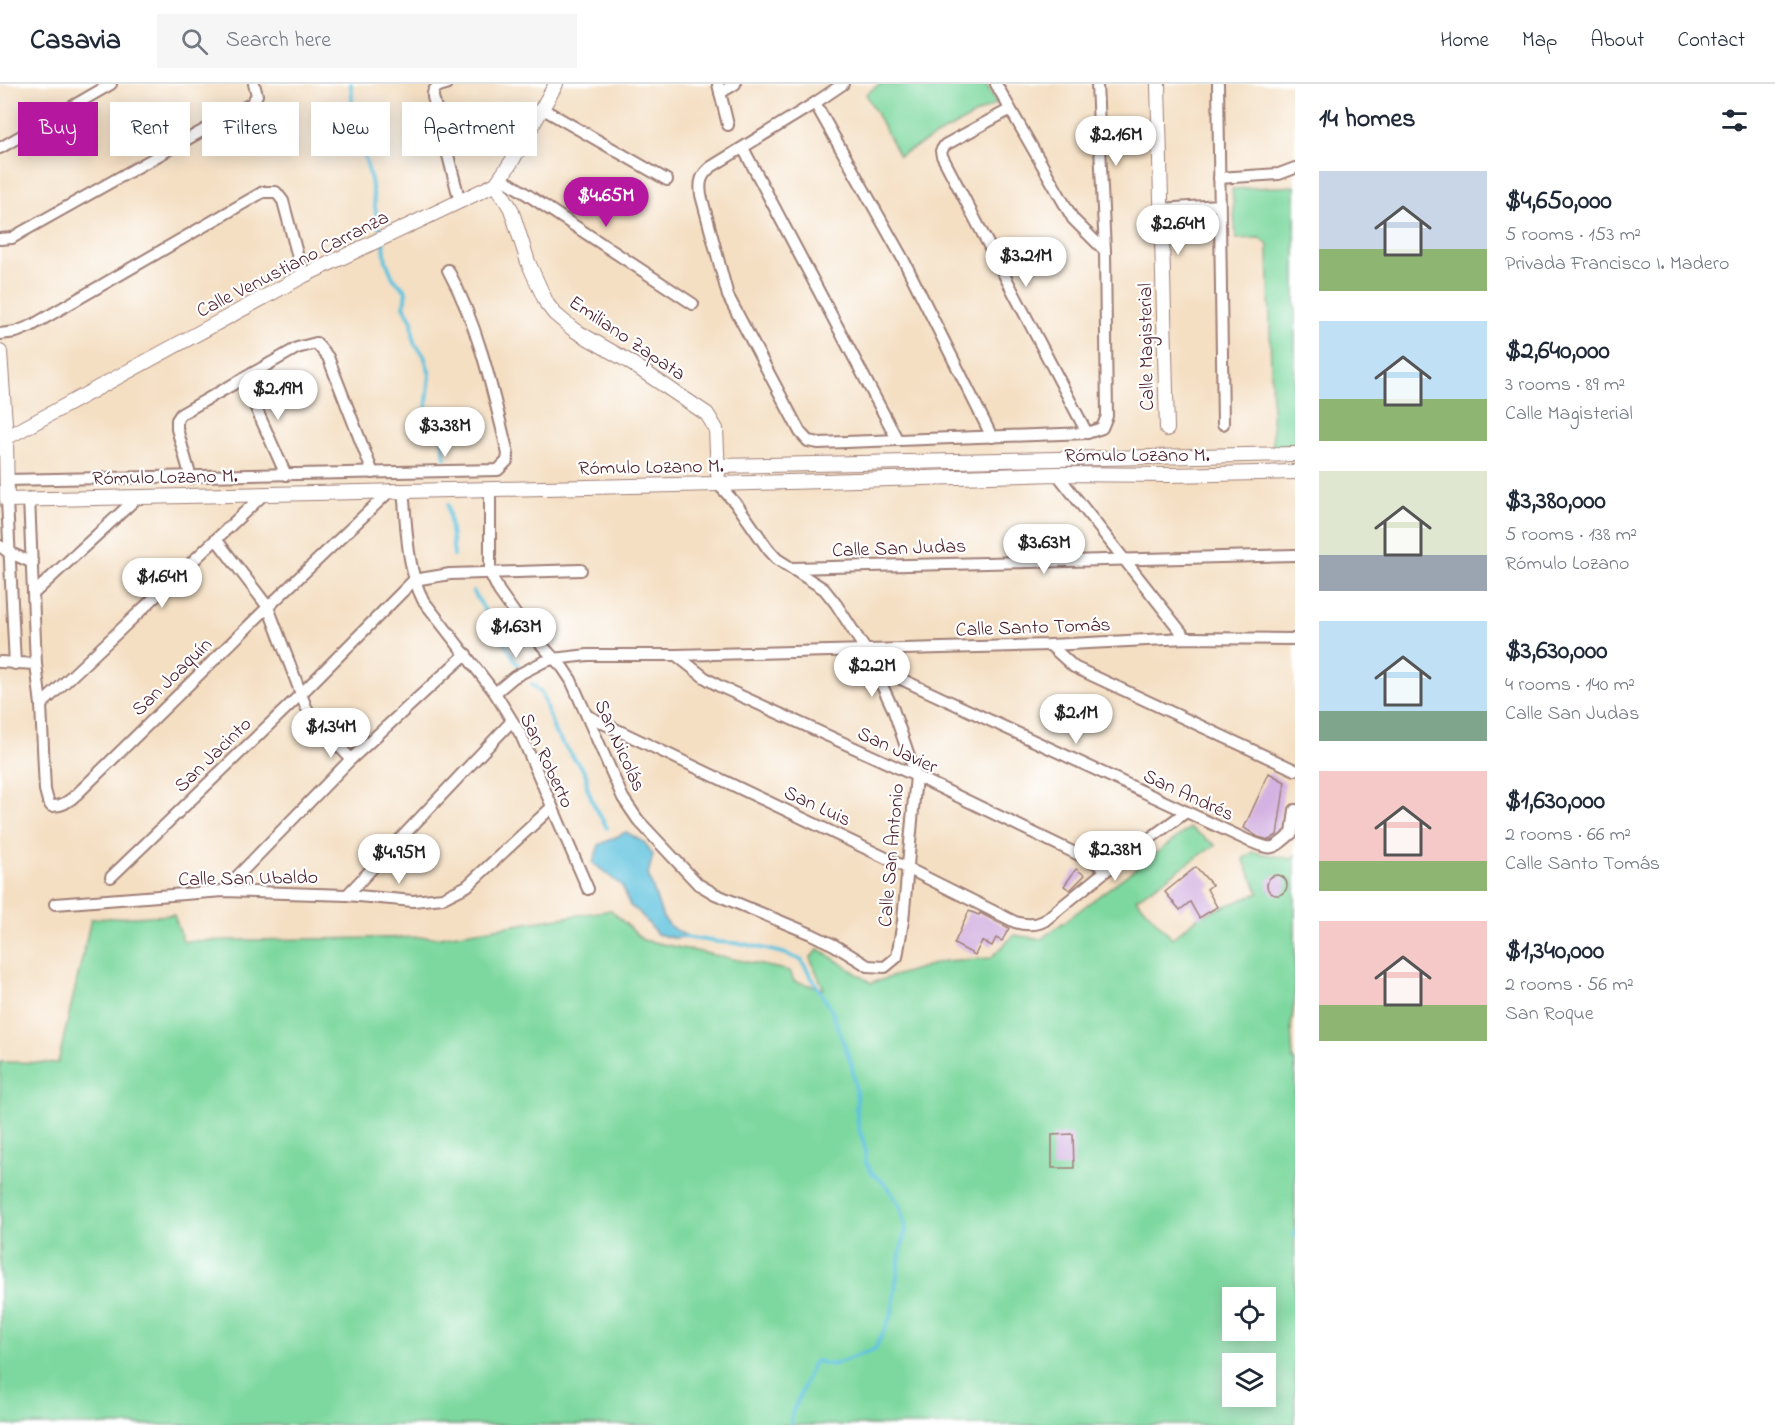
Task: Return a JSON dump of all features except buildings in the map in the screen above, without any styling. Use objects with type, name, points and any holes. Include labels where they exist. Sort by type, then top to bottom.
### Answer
[{"type":"street","points":[[0,148],[111,84]]},
{"type":"street","points":[[446,84],[436,88],[432,94],[460,202]]},
{"type":"street","points":[[556,84],[499,181],[693,304]]},
{"type":"street","points":[[728,125],[719,89],[735,84]]},
{"type":"street","points":[[843,84],[711,167],[702,175],[700,182],[701,195],[728,296],[796,427],[808,441],[834,444],[1087,434],[1102,428],[1107,416],[1105,251],[1097,84]]},
{"type":"street","points":[[996,84],[1074,219],[1105,251]]},
{"type":"street","name":"Calle Magisterial","points":[[1158,84],[1167,429]]},
{"type":"street","points":[[1218,84],[1223,423]]},
{"type":"street","points":[[0,239],[12,238],[252,103],[256,90]]},
{"type":"street","points":[[815,103],[903,259],[992,437]]},
{"type":"street","points":[[543,109],[667,180]]},
{"type":"street","points":[[1010,110],[949,142],[941,151],[943,161],[1087,434]]},
{"type":"street","points":[[743,148],[897,440]]},
{"type":"street","points":[[1219,178],[1279,174],[1295,168]]},
{"type":"street","name":"Calle Venustiano Carranza","points":[[3,436],[303,276],[460,202],[499,181]]},
{"type":"street","name":"Emiliano Zapata","points":[[499,181],[511,209],[528,262],[547,304],[562,321],[574,330],[628,362],[706,414],[716,429],[718,484]]},
{"type":"street","points":[[0,334],[16,332],[39,322],[263,192],[276,192],[283,201],[303,276]]},
{"type":"street","points":[[1161,209],[1219,204]]},
{"type":"street","points":[[1162,235],[1219,229]]},
{"type":"street","points":[[6,480],[493,471],[503,467],[508,454],[473,324],[461,293],[448,270]]},
{"type":"street","points":[[191,478],[178,435],[177,420],[184,411],[297,348],[316,343],[328,357],[373,473]]},
{"type":"street","points":[[0,352],[7,500],[4,549],[15,663]]},
{"type":"street","points":[[243,379],[286,476]]},
{"type":"street","points":[[718,466],[1295,454]]},
{"type":"street","points":[[1171,457],[1171,475]]},
{"type":"street","name":"Rómulo Lozano M.","points":[[7,500],[1057,474],[1171,475],[1295,472]]},
{"type":"street","points":[[1057,474],[1186,638]]},
{"type":"street","name":"Calle San Antonio","points":[[718,484],[738,506],[777,559],[824,589],[865,649],[893,709],[916,777],[899,950],[897,957],[885,967]]},
{"type":"street","name":"San Nicolás","points":[[490,489],[490,573],[510,608],[571,680],[623,798],[638,820],[698,884],[715,894],[834,945],[868,966],[885,967]]},
{"type":"street","name":"San Roberto","points":[[397,490],[410,564],[423,600],[495,693],[521,735],[588,889]]},
{"type":"street","name":"San Joaquín","points":[[40,705],[45,790],[51,806],[61,805],[71,800],[268,607],[397,490]]},
{"type":"street","points":[[40,705],[265,493]]},
{"type":"street","points":[[34,593],[138,497]]},
{"type":"street","points":[[29,498],[36,664],[40,705]]},
{"type":"street","points":[[216,539],[268,607],[306,707],[312,717],[351,759]]},
{"type":"street","points":[[4,549],[33,563]]},
{"type":"street","name":"Calle San Judas","points":[[792,568],[1295,555]]},
{"type":"street","points":[[414,580],[450,574],[581,570]]},
{"type":"street","name":"San Jacinto","points":[[111,877],[301,694],[414,580]]},
{"type":"street","name":"Calle Santo Tomás","points":[[495,693],[527,669],[553,659],[588,655],[676,655],[1050,645],[1186,638],[1295,639]]},
{"type":"street","points":[[1050,645],[1074,667],[1295,770]]},
{"type":"street","points":[[223,891],[351,759],[466,654]]},
{"type":"street","name":"San Javier","points":[[676,655],[719,686],[1108,869]]},
{"type":"street","points":[[0,662],[36,664]]},
{"type":"street","name":"San Andrés","points":[[873,666],[1249,842],[1269,849],[1277,847],[1294,834]]},
{"type":"street","name":"San Luis","points":[[588,716],[1015,922],[1033,925],[1044,921],[1108,869]]},
{"type":"street","points":[[347,895],[511,722]]},
{"type":"street","name":"Calle San Ubaldo","points":[[55,904],[223,891],[347,895],[413,901],[443,898],[467,886],[551,808]]},
{"type":"street","points":[[1294,834],[1295,810]]},
{"type":"street","points":[[1108,869],[1186,812]]},
{"type":"green space","points":[[880,84],[986,84],[997,103],[899,156],[866,94]]},
{"type":"green space","points":[[1295,186],[1295,446],[1273,447],[1268,245],[1260,238],[1236,239],[1232,189]]},
{"type":"green space","points":[[1190,828],[1215,845],[1136,899],[1172,938],[1200,916],[1259,893],[1243,859],[1253,852],[1292,859],[1295,855],[1295,996],[1291,1027],[1293,1060],[1295,1061],[1295,1425],[0,1425],[0,1062],[58,1063],[91,919],[174,915],[183,941],[439,937],[611,910],[643,940],[790,971],[794,981],[824,989],[810,958],[819,949],[871,983],[944,961],[991,958],[1014,935],[1041,939]]},
{"type":"water","points":[[626,832],[645,843],[653,855],[648,874],[663,918],[671,927],[688,937],[673,938],[657,934],[639,912],[630,906],[622,886],[593,863],[599,845]]},
{"type":"waterway","points":[[351,84],[353,111],[371,180],[386,261],[393,278],[406,291],[404,306],[412,321],[414,343],[424,355],[430,375],[426,410],[441,433],[445,458]]},
{"type":"waterway","points":[[448,505],[454,556]]},
{"type":"waterway","points":[[473,591],[518,665]]},
{"type":"waterway","points":[[532,684],[542,694],[555,733],[586,774],[587,787],[607,828]]},
{"type":"waterway","points":[[684,937],[744,944],[783,953],[801,960],[831,1009],[852,1066],[859,1129],[864,1143],[866,1163],[872,1173],[887,1186],[901,1208],[906,1231],[900,1253],[892,1314],[875,1349],[832,1365],[815,1361],[793,1411],[791,1425]]}]
